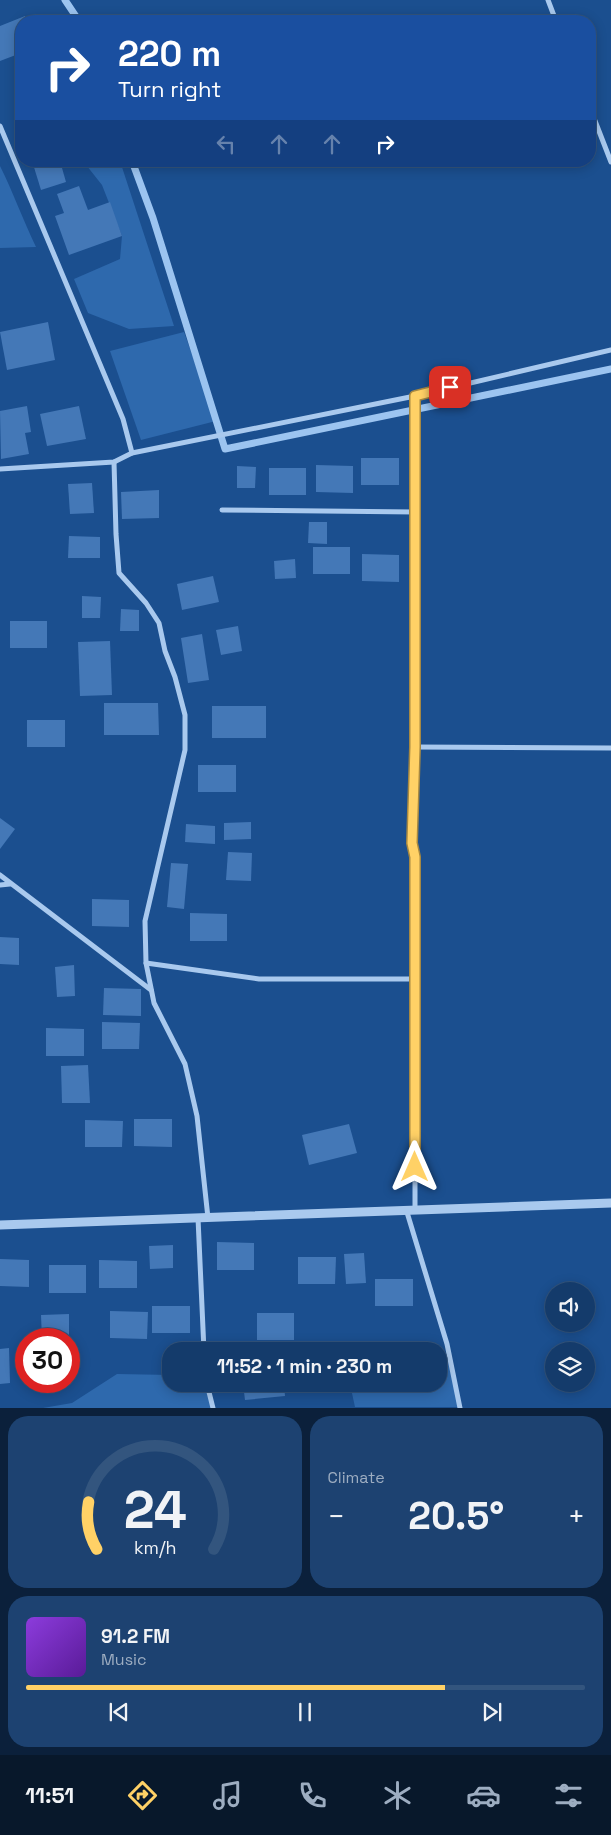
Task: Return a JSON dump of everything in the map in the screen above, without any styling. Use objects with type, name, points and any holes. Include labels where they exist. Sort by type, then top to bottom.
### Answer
[{"type":"street","points":[[548,0],[554,15]]},
{"type":"street","points":[[596,123],[611,162]]},
{"type":"street","points":[[0,126],[15,162]]},
{"type":"street","points":[[17,167],[123,419],[132,453]]},
{"type":"street","points":[[0,469],[114,462],[132,453],[415,396],[611,350]]},
{"type":"street","points":[[415,396],[415,747],[412,843],[415,857],[415,979],[410,1209],[447,1344],[460,1408]]},
{"type":"street","points":[[114,462],[119,573],[146,603],[159,623],[165,651],[175,677],[184,715],[184,750],[145,922],[146,964],[154,1003],[186,1064],[197,1116],[203,1218],[204,1342]]},
{"type":"street","points":[[222,510],[415,512]]},
{"type":"street","points":[[415,747],[611,748]]},
{"type":"street","points":[[0,875],[151,991]]},
{"type":"street","points":[[0,885],[11,884]]},
{"type":"street","points":[[146,964],[259,979],[415,979]]},
{"type":"street","points":[[0,1224],[611,1203]]},
{"type":"street","points":[[209,1392],[214,1408]]},
{"type":"shaded area","points":[[0,166],[9,186],[36,247],[0,248]]},
{"type":"shaded area","points":[[88,167],[122,167],[174,326],[129,329],[88,313],[74,279],[120,259],[122,236],[102,185]]},
{"type":"shaded area","points":[[184,332],[216,421],[141,440],[110,351]]},
{"type":"shaded area","points":[[451,1361],[460,1407],[355,1407],[352,1392],[447,1392],[447,1362]]},
{"type":"shaded area","points":[[117,1374],[162,1375],[162,1392],[209,1392],[213,1408],[43,1408],[72,1403]]},
{"type":"building","points":[[15,20],[15,55],[0,61],[0,26]]},
{"type":"building","points":[[34,167],[62,167],[66,182],[41,190]]},
{"type":"building","points":[[79,186],[88,210],[110,202],[122,236],[69,255],[55,216],[64,213],[57,194]]},
{"type":"building","points":[[48,322],[55,360],[7,370],[0,332]]},
{"type":"building","points":[[27,406],[31,432],[25,433],[29,454],[1,459],[0,411]]},
{"type":"building","points":[[79,406],[86,439],[47,446],[40,414]]},
{"type":"building","points":[[361,458],[399,458],[399,485],[361,485]]},
{"type":"building","points":[[316,465],[353,466],[353,493],[316,492]]},
{"type":"building","points":[[237,466],[256,467],[255,488],[237,488]]},
{"type":"building","points":[[269,468],[306,468],[306,495],[269,495]]},
{"type":"building","points":[[92,483],[94,513],[70,514],[68,484]]},
{"type":"building","points":[[159,490],[159,518],[122,519],[121,492]]},
{"type":"building","points":[[309,522],[327,522],[327,544],[308,543]]},
{"type":"building","points":[[69,536],[100,537],[100,558],[68,558]]},
{"type":"building","points":[[313,547],[350,547],[350,574],[313,574]]},
{"type":"building","points":[[362,554],[399,555],[399,582],[362,581]]},
{"type":"building","points":[[295,559],[296,578],[275,579],[274,561]]},
{"type":"building","points":[[213,576],[219,602],[182,610],[177,584]]},
{"type":"building","points":[[82,596],[101,597],[100,618],[82,618]]},
{"type":"building","points":[[121,609],[139,610],[139,631],[120,631]]},
{"type":"building","points":[[10,621],[47,621],[47,648],[10,648]]},
{"type":"building","points":[[238,626],[242,651],[221,655],[216,630]]},
{"type":"building","points":[[202,634],[209,680],[188,683],[181,638]]},
{"type":"building","points":[[110,641],[112,695],[80,696],[78,642]]},
{"type":"building","points":[[104,703],[158,703],[159,735],[104,735]]},
{"type":"building","points":[[212,706],[266,706],[266,738],[212,738]]},
{"type":"building","points":[[27,720],[65,720],[65,747],[27,747]]},
{"type":"building","points":[[198,765],[236,765],[236,792],[198,792]]},
{"type":"building","points":[[0,818],[15,829],[0,849]]},
{"type":"building","points":[[251,822],[251,839],[224,840],[224,823]]},
{"type":"building","points":[[186,824],[215,826],[215,844],[185,842]]},
{"type":"building","points":[[228,852],[252,853],[251,881],[226,880]]},
{"type":"building","points":[[171,863],[188,864],[184,909],[167,907]]},
{"type":"building","points":[[92,899],[129,900],[129,927],[92,926]]},
{"type":"building","points":[[190,913],[227,914],[227,941],[190,941]]},
{"type":"building","points":[[0,937],[19,938],[19,965],[0,964]]},
{"type":"building","points":[[74,965],[75,996],[57,997],[55,967]]},
{"type":"building","points":[[104,988],[141,989],[141,1016],[103,1015]]},
{"type":"building","points":[[102,1022],[140,1023],[139,1049],[102,1049]]},
{"type":"building","points":[[46,1028],[84,1029],[84,1056],[46,1056]]},
{"type":"building","points":[[88,1065],[90,1103],[62,1103],[61,1066]]},
{"type":"building","points":[[134,1119],[172,1119],[172,1147],[134,1146]]},
{"type":"building","points":[[85,1120],[123,1121],[122,1147],[85,1147]]},
{"type":"building","points":[[349,1124],[357,1153],[309,1165],[302,1135]]},
{"type":"building","points":[[217,1242],[254,1243],[254,1270],[217,1270]]},
{"type":"building","points":[[173,1245],[173,1268],[150,1269],[149,1246]]},
{"type":"building","points":[[364,1253],[366,1283],[346,1284],[344,1254]]},
{"type":"building","points":[[298,1257],[336,1257],[335,1284],[298,1284]]},
{"type":"building","points":[[0,1259],[29,1260],[29,1287],[0,1286]]},
{"type":"building","points":[[99,1260],[137,1261],[137,1288],[99,1288]]},
{"type":"building","points":[[49,1265],[86,1265],[86,1293],[49,1293]]},
{"type":"building","points":[[375,1279],[413,1279],[413,1306],[375,1306]]},
{"type":"building","points":[[152,1306],[190,1306],[190,1333],[152,1333]]},
{"type":"building","points":[[110,1311],[148,1312],[147,1339],[110,1338]]},
{"type":"building","points":[[257,1313],[294,1313],[294,1340],[257,1340]]},
{"type":"building","points":[[69,1314],[69,1328],[42,1328],[41,1315]]},
{"type":"building","points":[[9,1348],[10,1383],[0,1384],[0,1349]]},
{"type":"building","points":[[244,1392],[285,1392],[285,1396],[245,1400]]},
{"type":"waterway","points":[[65,0],[75,15]]},
{"type":"waterway","points":[[134,167],[153,218],[225,449],[611,369]]},
{"type":"route","points":[[415,1167],[415,857],[412,843],[415,747],[415,396],[450,387]]}]
